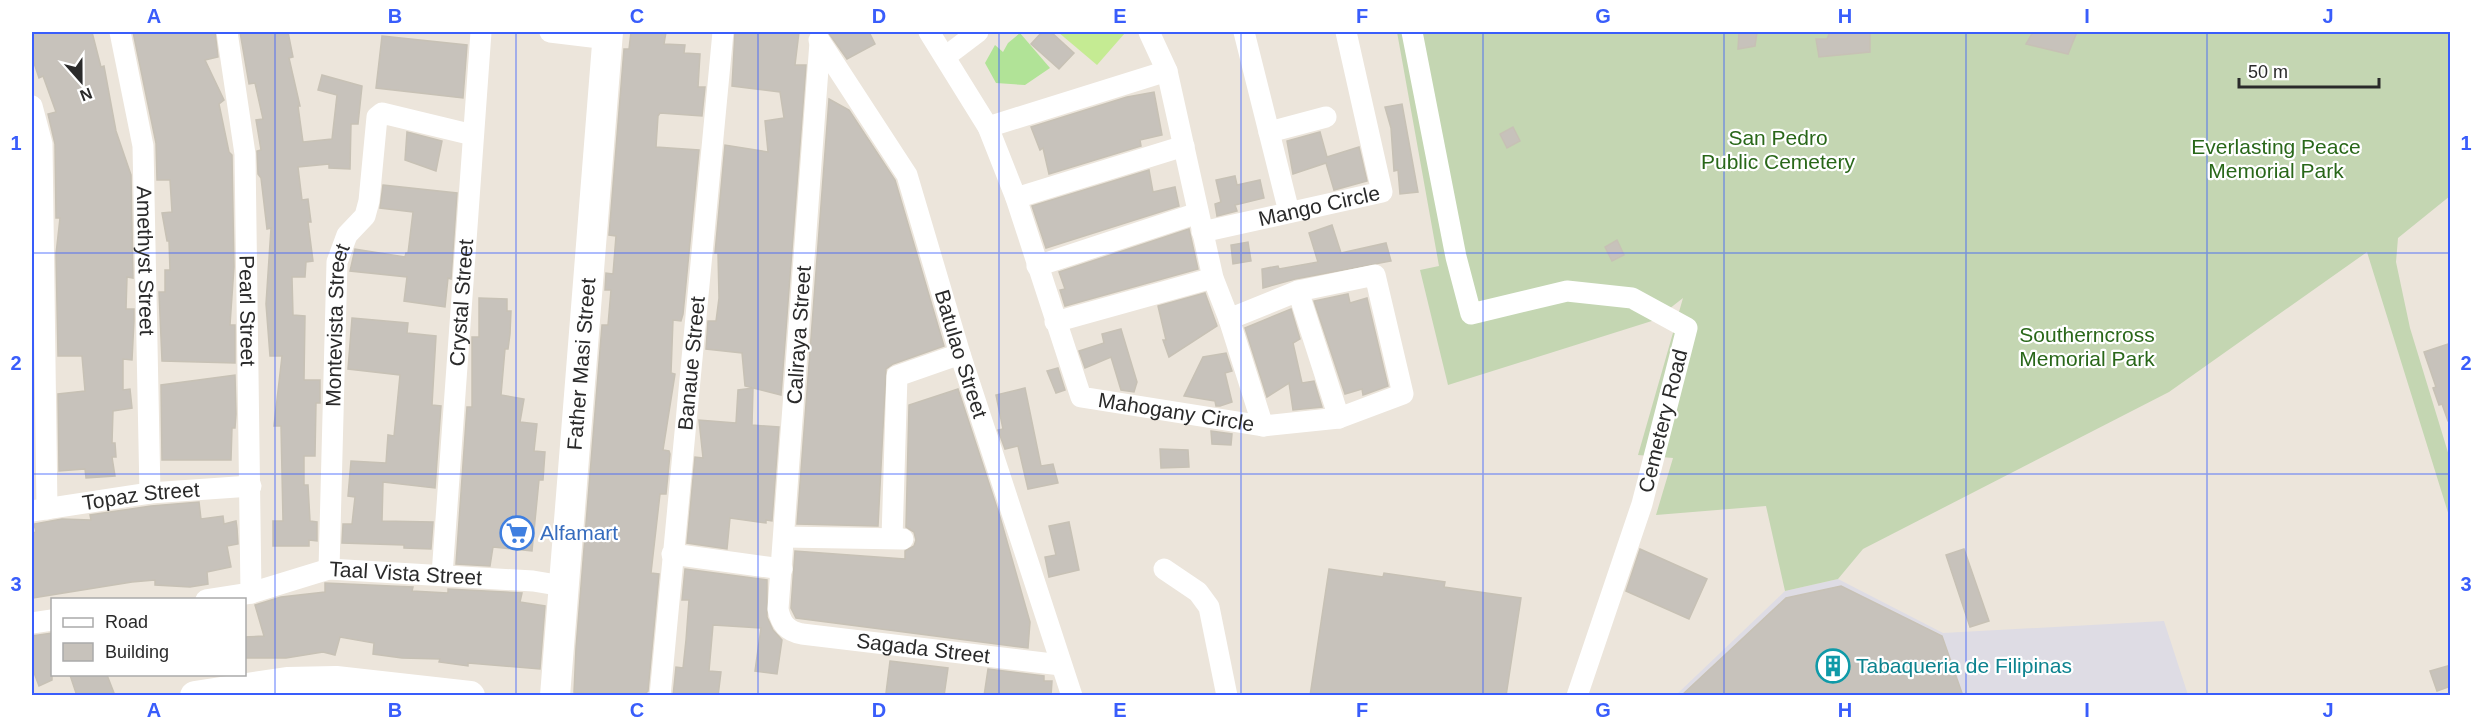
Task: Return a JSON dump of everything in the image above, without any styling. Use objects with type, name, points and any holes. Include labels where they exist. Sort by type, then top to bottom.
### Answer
[{"type":"street","name":"Amethyst Street","points":[[120,32],[143,146],[150,493]]},
{"type":"street","name":"Pearl Street","points":[[227,32],[245,154],[251,593]]},
{"type":"street","name":"Crystal Street","points":[[442,575],[481,32]]},
{"type":"street","points":[[550,32],[608,35]]},
{"type":"street","name":"Banaue Street","points":[[660,696],[723,32]]},
{"type":"street","name":"Mahogany Circle","points":[[929,32],[988,128],[1016,198],[1081,397],[1263,426],[1339,418],[1403,394],[1375,275],[1298,291]]},
{"type":"street","points":[[945,57],[978,32]]},
{"type":"street","points":[[1149,32],[1167,71],[1214,278],[1263,426]]},
{"type":"street","points":[[1244,32],[1289,212]]},
{"type":"street","name":"Mango Circle","points":[[1037,266],[1200,222],[1289,212],[1382,192],[1346,32]]},
{"type":"street","name":"Cemetery Road","points":[[1412,32],[1456,257],[1471,314],[1567,291],[1632,298],[1688,328],[1642,504],[1577,696]]},
{"type":"street","name":"Father Masi Street","points":[[555,696],[562,586],[608,35]]},
{"type":"street","name":"Batulao Street","points":[[817,37],[907,175],[960,354],[1072,696]]},
{"type":"street","name":"Caliraya Street","points":[[786,627],[778,609],[817,37]]},
{"type":"street","points":[[988,128],[1167,71]]},
{"type":"street","points":[[32,106],[42,144],[39,510]]},
{"type":"street","name":"Montevista Street","points":[[329,569],[337,262],[347,235],[364,216],[369,201],[377,117],[382,113],[472,135]]},
{"type":"street","points":[[1269,132],[1326,117]]},
{"type":"street","points":[[1016,198],[1184,146]]},
{"type":"street","points":[[1056,322],[1214,278]]},
{"type":"street","points":[[1229,319],[1298,291],[1339,418]]},
{"type":"street","points":[[784,537],[898,539],[897,376],[960,354]]},
{"type":"street","name":"Topaz Street","points":[[39,510],[150,493],[251,486]]},
{"type":"street","points":[[672,554],[782,568]]},
{"type":"street","name":"Taal Vista Street","points":[[219,598],[251,593],[329,569],[533,581],[562,586]]},
{"type":"street","points":[[1164,569],[1198,592],[1209,607],[1227,696]]},
{"type":"street","points":[[32,623],[51,620]]},
{"type":"street","name":"Sagada Street","points":[[786,627],[802,634],[1061,666]]},
{"type":"street","points":[[195,696],[287,682],[336,681],[375,690],[470,696]]},
{"type":"shaded area","points":[[1838,579],[1943,633],[2164,621],[2188,695],[1675,696],[1785,591]]},
{"type":"green space","points":[[1058,32],[1123,32],[1125,33],[1097,65]]},
{"type":"green space","points":[[1397,32],[2450,32],[2450,196],[2398,238],[2396,262],[2410,328],[2450,459],[2450,519],[2367,252],[2169,392],[1863,549],[1838,579],[1785,591],[1766,506],[1656,515],[1673,458],[1638,455],[1683,298],[1655,320],[1448,385],[1420,270],[1439,266]]},
{"type":"green space","points":[[1020,33],[1050,68],[1025,85],[996,83],[985,63],[995,45],[1003,52],[1008,43]]},
{"type":"building","points":[[32,32],[92,32],[101,67],[104,66],[116,131],[131,175],[133,278],[127,277],[126,309],[134,309],[134,321],[132,360],[123,359],[123,390],[130,389],[132,408],[113,411],[112,443],[115,443],[116,457],[112,457],[115,476],[86,478],[85,469],[59,471],[58,394],[85,391],[82,356],[58,356],[56,254],[60,218],[56,218],[55,144],[48,114],[56,112],[43,76],[39,78],[32,57]]},
{"type":"building","points":[[133,32],[215,32],[218,57],[205,60],[224,100],[219,104],[229,152],[232,155],[234,267],[230,325],[235,325],[235,363],[162,361],[159,292],[165,292],[165,270],[170,270],[169,241],[167,241],[162,213],[172,212],[170,180],[157,180],[156,143]]},
{"type":"building","points":[[240,32],[288,32],[293,57],[289,58],[300,106],[298,106],[303,142],[332,139],[337,95],[318,90],[322,75],[362,86],[358,124],[351,124],[350,169],[329,168],[329,164],[298,167],[302,200],[308,199],[311,222],[308,222],[313,261],[306,262],[305,277],[292,277],[293,315],[305,316],[304,380],[320,380],[320,403],[316,403],[315,456],[304,456],[304,485],[308,485],[310,521],[317,522],[317,541],[309,540],[309,546],[273,546],[273,521],[283,521],[281,426],[274,426],[282,356],[270,356],[266,304],[271,228],[267,229],[261,178],[258,174],[257,151],[261,150],[256,120],[263,119],[255,83],[249,84]]},
{"type":"building","points":[[631,32],[666,32],[664,44],[685,45],[684,53],[700,54],[698,87],[705,87],[702,116],[660,113],[658,116],[656,147],[699,150],[683,314],[681,321],[673,320],[671,373],[675,374],[663,450],[669,451],[670,454],[666,494],[660,494],[651,573],[659,574],[648,691],[642,696],[598,696],[574,692],[576,648],[602,325],[608,325],[611,290],[605,290],[606,273],[613,274],[616,236],[609,235],[624,49],[629,49]]},
{"type":"building","points":[[735,32],[799,32],[795,65],[806,65],[781,395],[745,386],[742,353],[706,349],[708,321],[716,321],[719,298],[718,253],[715,253],[725,145],[768,152],[765,121],[784,118],[780,92],[732,86]]},
{"type":"building","points":[[828,32],[869,32],[875,44],[847,59]]},
{"type":"building","points":[[1042,32],[1051,32],[1074,53],[1059,69],[1031,44]]},
{"type":"building","points":[[1739,32],[1757,32],[1755,46],[1738,49]]},
{"type":"building","points":[[1830,32],[1870,32],[1870,52],[1819,57],[1816,39],[1827,39]]},
{"type":"building","points":[[2033,32],[2077,32],[2068,54],[2026,44]]},
{"type":"building","points":[[382,36],[467,45],[463,98],[376,88]]},
{"type":"building","points":[[1154,92],[1162,135],[1140,140],[1141,146],[1049,174],[1043,148],[1040,150],[1031,127],[1127,97]]},
{"type":"building","points":[[829,99],[849,110],[895,180],[944,346],[893,364],[886,369],[878,526],[797,524]]},
{"type":"building","points":[[1402,104],[1418,192],[1400,194],[1398,170],[1394,171],[1391,128],[1385,107]]},
{"type":"building","points":[[1513,127],[1520,141],[1507,148],[1500,134]]},
{"type":"building","points":[[407,132],[442,141],[436,171],[405,160]]},
{"type":"building","points":[[1320,132],[1327,157],[1359,147],[1367,181],[1334,190],[1326,163],[1293,174],[1287,141]]},
{"type":"building","points":[[1149,170],[1153,192],[1175,187],[1179,206],[1046,248],[1032,206]]},
{"type":"building","points":[[1235,176],[1237,185],[1260,180],[1264,198],[1235,205],[1237,211],[1217,216],[1215,204],[1221,202],[1216,180]]},
{"type":"building","points":[[383,185],[457,193],[451,279],[448,278],[445,307],[404,301],[407,277],[350,271],[355,249],[405,257],[408,253],[413,212],[380,208]]},
{"type":"building","points":[[1332,225],[1341,253],[1386,243],[1391,261],[1295,279],[1263,288],[1262,269],[1278,266],[1279,269],[1318,262],[1309,233]]},
{"type":"building","points":[[1189,229],[1198,269],[1065,306],[1060,290],[1065,289],[1059,272]]},
{"type":"building","points":[[1617,240],[1624,255],[1612,261],[1605,247]]},
{"type":"building","points":[[1248,242],[1251,261],[1233,264],[1231,245]]},
{"type":"building","points":[[1205,293],[1217,326],[1169,357],[1163,340],[1166,340],[1158,306]]},
{"type":"building","points":[[1348,294],[1350,303],[1367,298],[1388,386],[1363,395],[1362,389],[1345,394],[1314,301]]},
{"type":"building","points":[[479,298],[507,299],[507,311],[511,311],[510,334],[508,349],[505,349],[501,395],[524,399],[520,422],[537,424],[534,451],[545,452],[543,480],[539,480],[532,551],[493,547],[490,566],[456,564],[467,407],[472,407],[472,337],[479,337]]},
{"type":"building","points":[[1291,309],[1300,339],[1293,343],[1302,383],[1314,381],[1322,407],[1293,410],[1289,383],[1267,397],[1245,328]]},
{"type":"building","points":[[352,318],[408,323],[407,333],[436,336],[432,405],[441,406],[435,488],[383,482],[382,521],[433,522],[431,549],[404,548],[404,545],[342,543],[343,524],[352,524],[355,497],[348,496],[351,461],[386,463],[388,435],[394,436],[400,375],[348,369]]},
{"type":"building","points":[[1121,329],[1137,382],[1134,392],[1121,390],[1111,357],[1085,368],[1079,351],[1104,343],[1102,334]]},
{"type":"building","points":[[2451,343],[2451,421],[2448,421],[2433,388],[2436,387],[2424,352]]},
{"type":"building","points":[[1226,353],[1232,371],[1225,373],[1232,402],[1216,406],[1215,401],[1184,396],[1203,357]]},
{"type":"building","points":[[1058,368],[1065,390],[1056,393],[1047,371]]},
{"type":"building","points":[[235,375],[236,414],[235,428],[232,428],[231,460],[162,460],[161,385]]},
{"type":"building","points":[[753,388],[752,425],[779,427],[772,521],[766,520],[766,523],[730,518],[727,549],[687,543],[695,457],[703,458],[699,420],[736,423],[738,390]]},
{"type":"building","points":[[1025,388],[1041,466],[1053,464],[1058,483],[1028,489],[1018,446],[1005,449],[998,430],[1003,429],[996,395]]},
{"type":"building","points":[[958,389],[1000,517],[1030,622],[1028,648],[796,618],[791,608],[795,551],[905,559],[905,551],[914,546],[916,540],[914,532],[906,527],[909,405]]},
{"type":"building","points":[[1211,431],[1232,434],[1231,445],[1212,444]]},
{"type":"building","points":[[1160,449],[1188,450],[1189,467],[1161,468]]},
{"type":"building","points":[[199,502],[201,519],[223,516],[224,524],[236,521],[237,528],[238,544],[227,546],[231,567],[207,572],[208,584],[190,587],[155,585],[155,580],[32,598],[32,533],[36,532],[34,524],[62,519],[91,520],[90,515]]},
{"type":"building","points":[[1069,522],[1079,570],[1049,577],[1045,557],[1056,555],[1049,526]]},
{"type":"building","points":[[1640,549],[1707,579],[1689,619],[1626,591]]},
{"type":"building","points":[[1964,549],[1989,621],[1970,627],[1946,555]]},
{"type":"building","points":[[685,569],[767,580],[767,617],[773,630],[782,640],[777,674],[755,671],[761,628],[713,625],[709,671],[721,672],[718,696],[673,696],[676,667],[683,668],[686,640],[689,600],[682,600]]},
{"type":"building","points":[[1329,569],[1383,577],[1384,573],[1445,582],[1444,587],[1521,598],[1506,696],[1310,696]]},
{"type":"building","points":[[325,583],[413,587],[412,591],[448,593],[448,589],[522,593],[520,602],[545,606],[540,669],[468,663],[468,666],[439,662],[440,659],[402,658],[373,654],[374,643],[340,637],[335,655],[323,652],[286,658],[246,658],[246,637],[264,636],[255,605],[281,597],[325,592]]},
{"type":"building","name":"Tabaqueria de Filipinas","points":[[1841,586],[1942,636],[1963,696],[1681,696],[1786,598]]},
{"type":"building","points":[[51,633],[52,680],[39,686],[32,667],[32,636]]},
{"type":"building","points":[[890,661],[948,668],[944,696],[886,693]]},
{"type":"building","points":[[2451,665],[2451,686],[2437,691],[2430,671]]},
{"type":"building","points":[[988,669],[1044,676],[1044,681],[1052,681],[1051,696],[984,696]]},
{"type":"building","points":[[70,676],[107,676],[114,693],[105,696],[77,696]]},
{"type":"place","name":"Alfamart","points":[[517,533]]},
{"type":"place","name":"Tabaqueria de Filipinas","points":[[1833,666]]},
{"type":"park label","name":"San Pedro Public Cemetery","points":[[1778,150]]},
{"type":"park label","name":"Everlasting Peace Memorial Park","points":[[2276,159]]},
{"type":"park label","name":"Southerncross Memorial Park","points":[[2087,347]]}]
